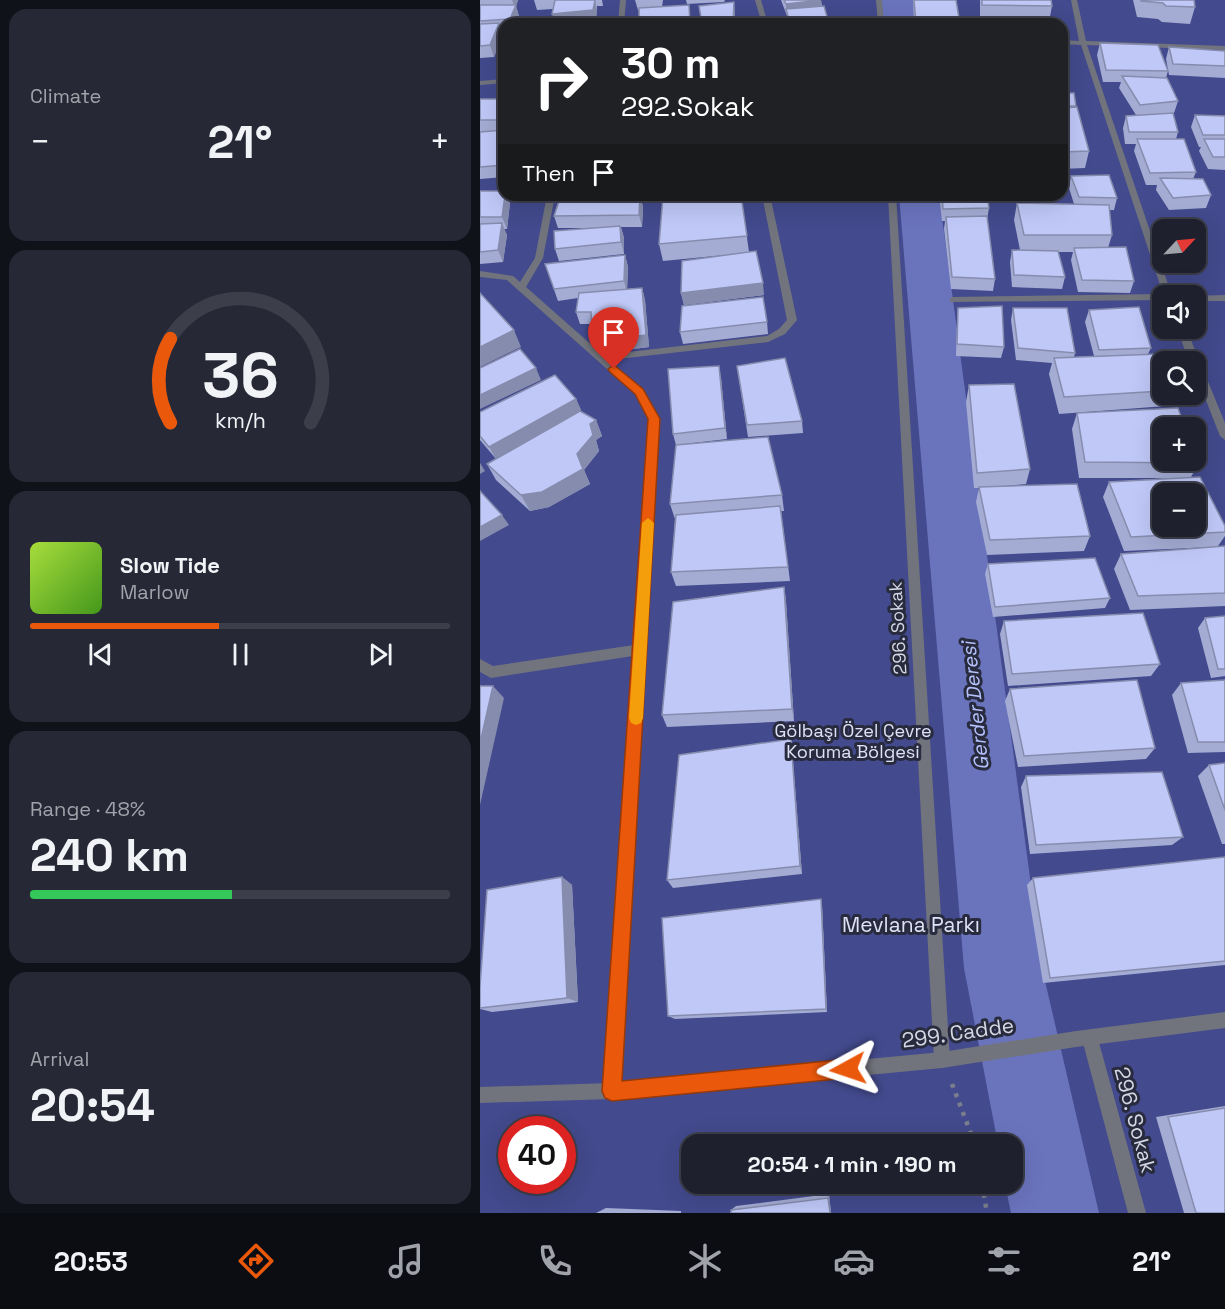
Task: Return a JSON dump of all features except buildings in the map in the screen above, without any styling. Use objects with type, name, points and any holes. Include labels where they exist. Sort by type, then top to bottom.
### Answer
[{"type":"street","points":[[622,18],[623,0]]},
{"type":"street","points":[[758,0],[763,18]]},
{"type":"street","points":[[879,0],[880,18]]},
{"type":"street","points":[[1074,0],[1083,42],[1164,285]]},
{"type":"street","points":[[1068,42],[1225,48]]},
{"type":"street","points":[[480,83],[498,82]]},
{"type":"street","points":[[521,287],[539,258],[550,201]]},
{"type":"street","points":[[601,358],[768,339],[787,327],[792,320],[767,201]]},
{"type":"street","name":"296. Sokak","points":[[892,201],[942,1060]]},
{"type":"street","points":[[480,274],[510,278],[521,287],[639,392],[654,419],[612,1091]]},
{"type":"street","points":[[953,300],[1152,297]]},
{"type":"street","points":[[1206,298],[1225,298]]},
{"type":"street","points":[[1206,390],[1225,436]]},
{"type":"street","points":[[480,665],[491,672],[640,650]]},
{"type":"street","name":"299. Cadde","points":[[480,1095],[612,1091],[942,1060],[1225,1020]]},
{"type":"street","name":"296. Sokak","points":[[1083,1039],[1137,1213]]},
{"type":"path","points":[[942,1060],[971,1134]]},
{"type":"path","points":[[984,1194],[987,1213]]},
{"type":"green space","name":"Gölbaşı Özel Çevre Koruma Bölgesi","points":[[480,0],[1225,0],[1225,1213],[480,1213]]},
{"type":"waterway","name":"Gerder Deresi","points":[[897,0],[899,18]]},
{"type":"waterway","name":"Gerder Deresi","points":[[920,201],[1003,968],[1055,1213]]},
{"type":"slow traffic","points":[[636,718],[648,523]]},
{"type":"route","points":[[614,369],[639,392],[654,419],[612,1091],[848,1069]]},
{"type":"park label","name":"Mevlana Parkı","points":[[911,925]]}]
